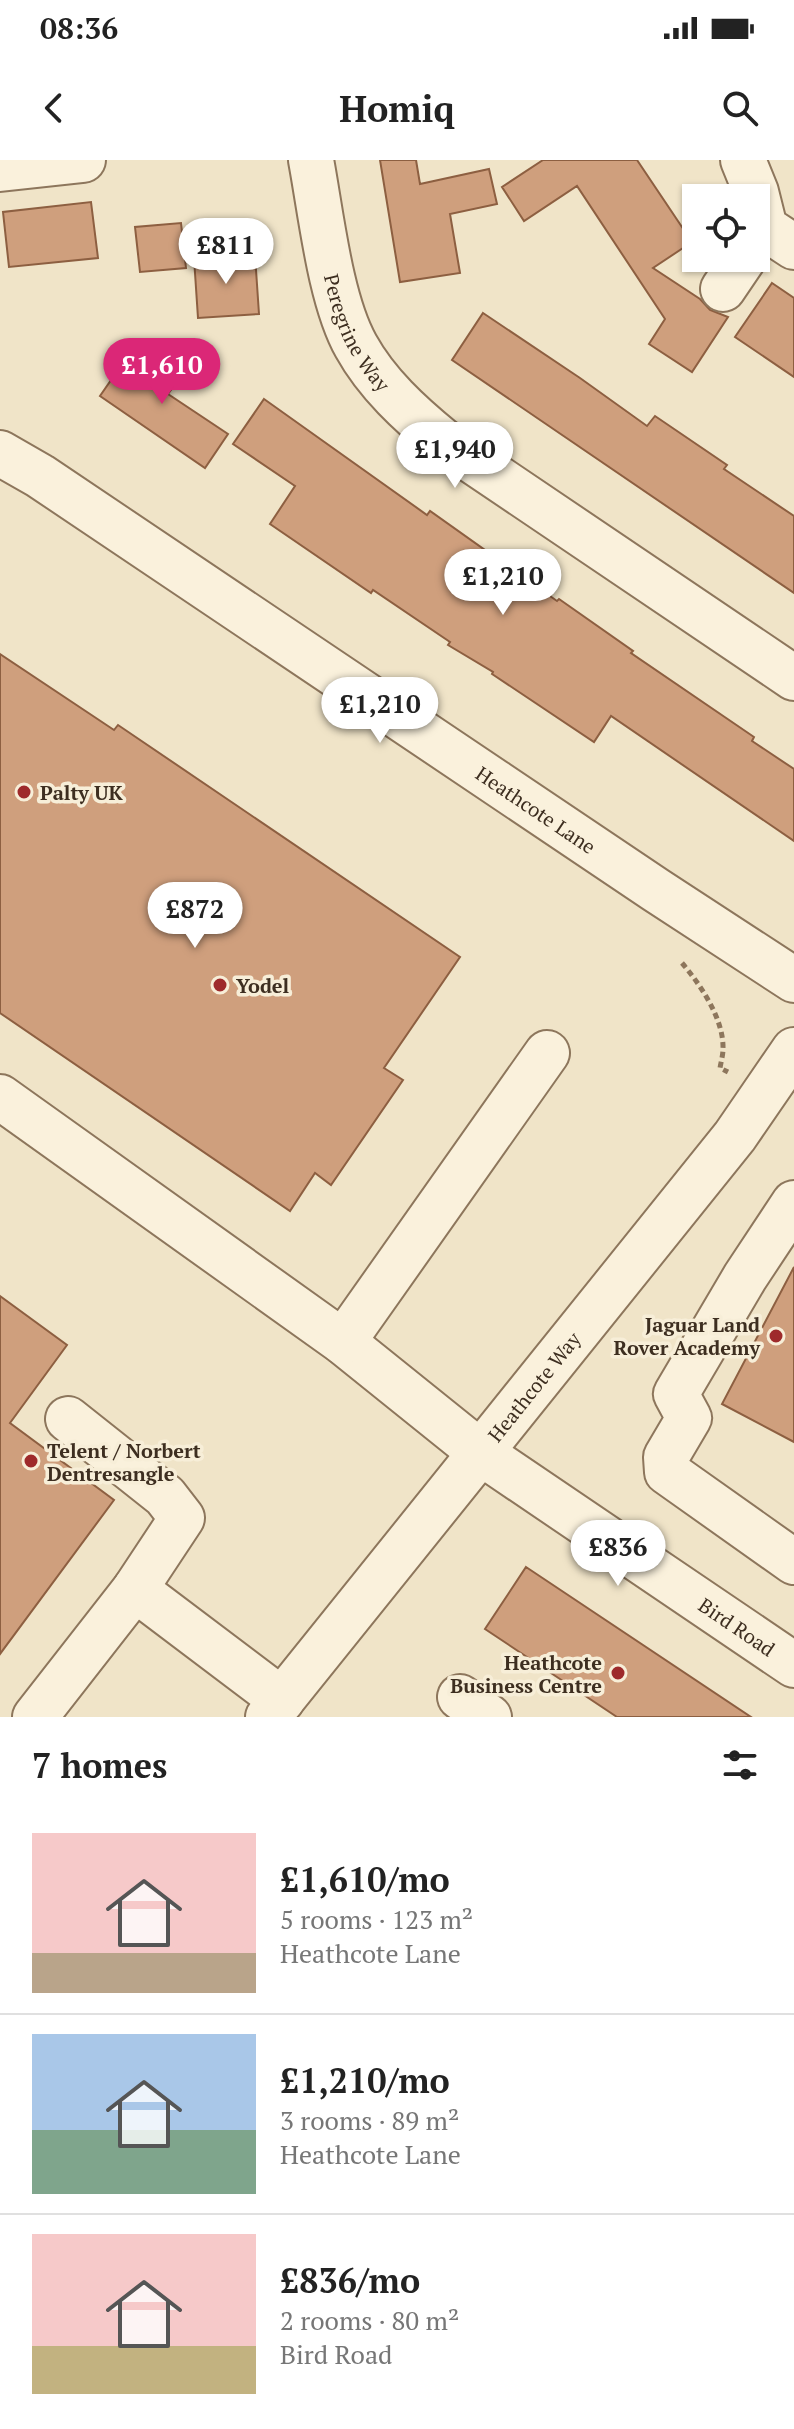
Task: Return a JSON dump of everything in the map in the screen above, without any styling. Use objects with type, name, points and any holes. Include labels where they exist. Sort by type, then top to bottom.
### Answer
[{"type":"street","points":[[0,169],[83,160]]},
{"type":"street","name":"Peregrine Way","points":[[311,160],[343,315],[355,345],[396,400],[443,441],[794,678]]},
{"type":"street","points":[[743,160],[753,184]]},
{"type":"street","name":"Heathcote Lane","points":[[0,453],[65,493],[794,980]]},
{"type":"street","name":"Heathcote Way","points":[[275,1708],[735,1136],[794,1050]]},
{"type":"street","points":[[343,1342],[547,1053]]},
{"type":"street","name":"Bird Road","points":[[0,1097],[343,1342],[481,1453],[794,1665]]},
{"type":"street","points":[[794,1203],[745,1277],[676,1394],[689,1418],[666,1457],[667,1472],[794,1562]]},
{"type":"street","points":[[35,1717],[135,1589],[182,1518],[165,1496],[68,1419]]},
{"type":"street","points":[[135,1589],[275,1708]]},
{"type":"building","points":[[380,160],[416,160],[420,184],[489,169],[497,204],[450,214],[460,273],[400,282]]},
{"type":"building","points":[[543,160],[637,160],[682,227],[682,249],[653,268],[700,299],[710,310],[728,317],[692,372],[649,344],[665,319],[577,186],[524,221],[502,187]]},
{"type":"building","points":[[91,202],[98,258],[9,267],[3,212]]},
{"type":"building","points":[[181,223],[186,268],[140,272],[135,227]]},
{"type":"building","points":[[255,255],[259,314],[198,318],[194,258]]},
{"type":"building","points":[[772,283],[794,298],[794,377],[735,337]]},
{"type":"building","points":[[483,313],[647,426],[655,416],[727,465],[724,469],[794,516],[794,593],[452,360]]},
{"type":"building","points":[[136,344],[181,376],[168,394],[228,434],[205,468],[100,396]]},
{"type":"building","points":[[264,399],[427,515],[430,511],[557,601],[559,599],[633,651],[631,653],[754,737],[752,741],[794,769],[794,841],[611,716],[594,742],[493,672],[448,645],[450,642],[373,590],[371,593],[270,524],[295,486],[233,444]]},
{"type":"building","name":"Yodel","points":[[0,654],[114,730],[118,725],[460,957],[384,1068],[403,1080],[331,1185],[315,1173],[290,1211],[0,1013]]},
{"type":"building","name":"Jaguar Land Rover Academy","points":[[794,1267],[794,1442],[722,1404]]},
{"type":"building","name":"Telent / Norbert Dentresangle","points":[[0,1296],[67,1345],[10,1423],[114,1500],[0,1654]]},
{"type":"building","name":"Heathcote Business Centre","points":[[526,1567],[751,1717],[617,1717],[485,1629]]},
{"type":"place","name":"Palty UK","points":[[24,792]]},
{"type":"place","name":"Yodel","points":[[220,985]]},
{"type":"place","name":"Jaguar Land Rover Academy","points":[[776,1336]]},
{"type":"place","name":"Telent / Norbert Dentresangle","points":[[31,1461]]},
{"type":"place","name":"Heathcote Business Centre","points":[[618,1673]]}]
